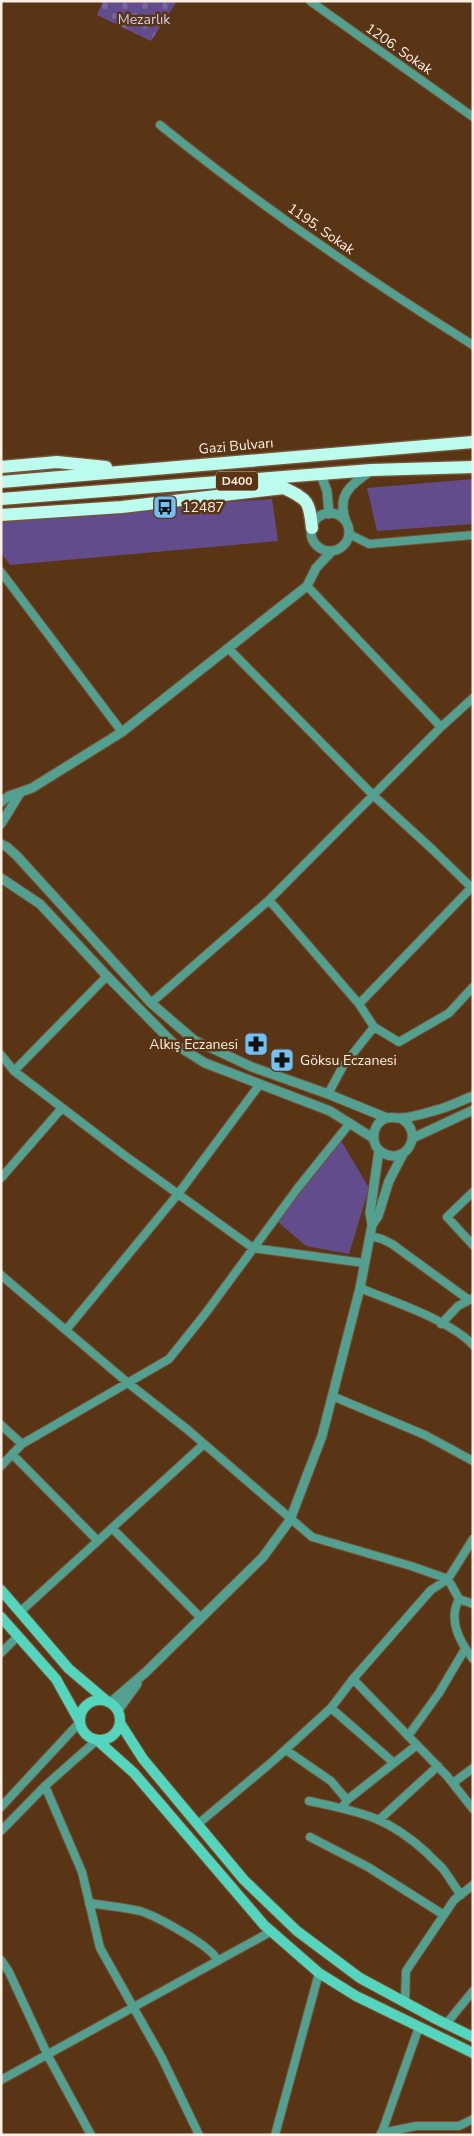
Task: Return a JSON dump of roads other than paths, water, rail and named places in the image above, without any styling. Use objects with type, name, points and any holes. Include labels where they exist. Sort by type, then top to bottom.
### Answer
[{"type":"highway","points":[[405,447],[473,437]]},
{"type":"highway","name":"Gazi Bulvarı","points":[[1,482],[473,442]]},
{"type":"highway","points":[[1,467],[57,462],[136,470]]},
{"type":"highway","name":"D400","points":[[1,499],[372,470],[473,466]]},
{"type":"highway","points":[[1,515],[122,508],[284,488],[302,496],[310,507],[312,534]]},
{"type":"main road","points":[[1,1590],[69,1669],[118,1710],[120,1723],[143,1759],[244,1880],[297,1931],[360,1978],[473,2037]]},
{"type":"main road","points":[[1,1617],[56,1680],[86,1734],[97,1740],[134,1773],[264,1925],[319,1973],[356,1996],[473,2053]]},
{"type":"main road","points":[[80,1722],[84,1709],[88,1704],[101,1700],[109,1702]]},
{"type":"main road","points":[[97,1740],[110,1738],[115,1734],[120,1723]]},
{"type":"street","name":"1206. Sokak","points":[[310,1],[473,117]]},
{"type":"street","name":"1195. Sokak","points":[[160,125],[204,160],[404,303],[473,345]]},
{"type":"street","points":[[1,802],[9,796],[20,793],[122,732],[307,586],[316,568],[332,551],[344,546],[349,534],[342,510],[346,493],[353,483],[372,470]]},
{"type":"street","points":[[321,475],[327,491],[329,514]]},
{"type":"street","points":[[316,568],[318,556],[312,534],[318,518],[335,514],[346,522]]},
{"type":"street","points":[[312,534],[321,548],[332,551]]},
{"type":"street","points":[[349,534],[369,544],[473,535]]},
{"type":"street","points":[[1,572],[122,732]]},
{"type":"street","points":[[307,586],[441,727]]},
{"type":"street","points":[[228,648],[373,795],[472,889],[359,1004]]},
{"type":"street","points":[[151,1003],[269,900],[441,727],[473,698]]},
{"type":"street","points":[[1,824],[20,793]]},
{"type":"street","points":[[1,844],[7,846],[17,856],[151,1003],[194,1040],[210,1049],[252,1067],[328,1094],[387,1118],[400,1118],[435,1111],[473,1096]]},
{"type":"street","points":[[1,878],[40,904],[173,1043],[204,1063],[330,1111],[374,1138],[379,1150],[370,1213],[372,1225],[360,1288],[322,1436],[290,1520],[263,1558],[146,1672],[109,1702]]},
{"type":"street","points":[[269,900],[359,1004],[374,1027],[398,1042],[449,1013],[473,987]]},
{"type":"street","points":[[14,1072],[107,976]]},
{"type":"street","points":[[328,1094],[343,1066],[374,1027]]},
{"type":"street","points":[[1,1055],[14,1072],[253,1248],[364,1263]]},
{"type":"street","points":[[66,1330],[178,1194],[260,1084]]},
{"type":"street","points":[[1,1178],[62,1108]]},
{"type":"street","points":[[413,1138],[473,1110]]},
{"type":"street","points":[[374,1138],[377,1126],[387,1118]]},
{"type":"street","points":[[372,1225],[378,1216],[390,1181],[413,1138],[410,1126],[400,1118]]},
{"type":"street","points":[[1,1466],[22,1444],[169,1358],[205,1314],[253,1248],[350,1123]]},
{"type":"street","points":[[379,1150],[390,1156],[403,1154]]},
{"type":"street","points":[[473,1192],[447,1217],[473,1245]]},
{"type":"street","points":[[370,1236],[392,1244],[471,1299],[458,1306],[441,1324]]},
{"type":"street","points":[[1,1275],[128,1383],[204,1444],[312,1537],[411,1566],[448,1579],[460,1599],[473,1604]]},
{"type":"street","points":[[360,1288],[423,1314],[467,1338],[473,1345]]},
{"type":"street","points":[[332,1396],[426,1435],[473,1460]]},
{"type":"street","points":[[1,1425],[22,1444]]},
{"type":"street","points":[[20,1612],[204,1444]]},
{"type":"street","points":[[12,1454],[98,1541]]},
{"type":"street","points":[[112,1528],[201,1618]]},
{"type":"street","points":[[198,1824],[286,1750],[331,1708],[353,1679],[430,1590],[448,1579],[473,1539]]},
{"type":"street","points":[[460,1599],[454,1610],[457,1633],[465,1649],[473,1659]]},
{"type":"street","points":[[1,1653],[18,1636]]},
{"type":"street","points":[[408,1736],[439,1693],[465,1649]]},
{"type":"street","points":[[118,1710],[146,1672]]},
{"type":"street","points":[[353,1679],[453,1782],[473,1809]]},
{"type":"street","points":[[331,1708],[394,1763]]},
{"type":"street","points":[[1,1807],[80,1722]]},
{"type":"street","points":[[1,1831],[45,1786],[97,1740]]},
{"type":"street","points":[[342,1808],[347,1800],[417,1745]]},
{"type":"street","points":[[286,1750],[331,1781],[347,1800]]},
{"type":"street","points":[[380,1819],[438,1766]]},
{"type":"street","points":[[453,1782],[473,1768]]},
{"type":"street","points":[[45,1786],[82,1872],[100,1948],[162,2058],[199,2135]]},
{"type":"street","points":[[309,1801],[362,1812],[380,1819],[412,1840],[444,1870],[449,1880],[461,1894]]},
{"type":"street","points":[[310,1838],[368,1867],[444,1915]]},
{"type":"street","points":[[405,2002],[406,1971],[454,1900],[473,1885]]},
{"type":"street","points":[[89,1903],[140,1911],[163,1921],[212,1951],[218,1961]]},
{"type":"street","points":[[1,2080],[48,2056],[272,1931]]},
{"type":"street","points":[[1,1960],[9,1972],[48,2056],[91,2135]]},
{"type":"street","points":[[274,2135],[319,1973]]},
{"type":"street","points":[[446,2024],[473,1991]]},
{"type":"street","points":[[381,2134],[419,2027]]},
{"type":"street","points":[[381,2134],[416,2126],[459,2126],[473,2119]]},
{"type":"place","name":"12487","points":[[165,507]]},
{"type":"place","name":"Alkış Eczanesi","points":[[256,1044]]},
{"type":"place","name":"Göksu Eczanesi","points":[[282,1060]]},
{"type":"park label","name":"Mezarlık","points":[[144,19]]}]
